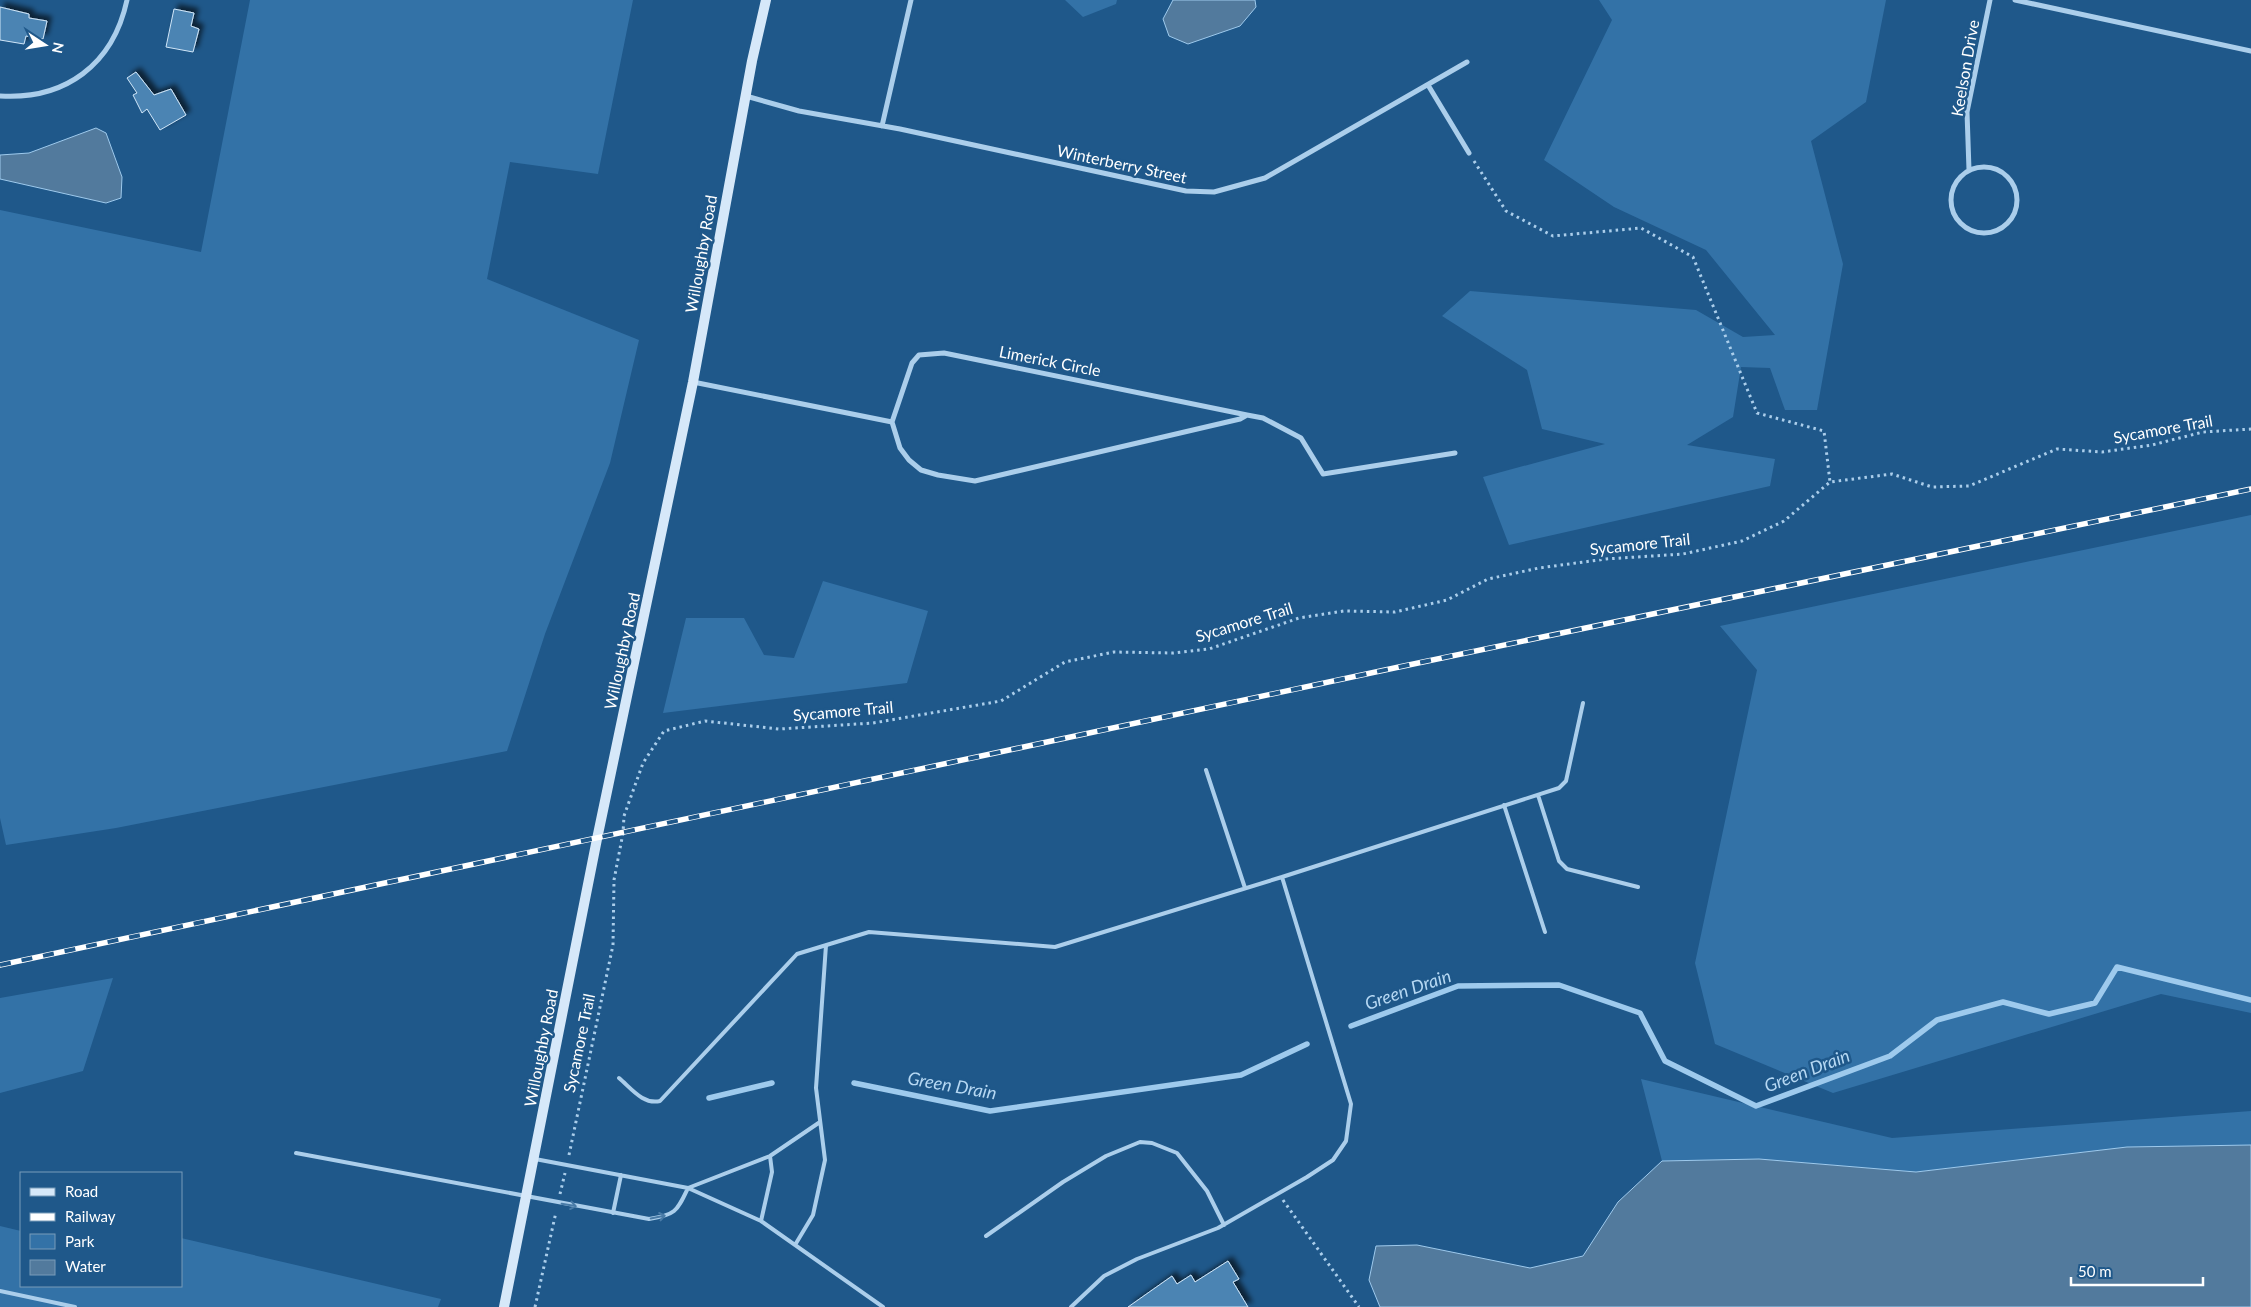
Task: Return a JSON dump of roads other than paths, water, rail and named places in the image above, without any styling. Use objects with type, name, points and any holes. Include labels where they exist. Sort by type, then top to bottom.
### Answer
[{"type":"street","points":[[0,96],[24,97],[49,93],[79,77],[98,59],[113,39],[124,15],[127,0]]},
{"type":"street","name":"Willoughby Road","points":[[504,1307],[596,849],[693,382],[746,96],[766,0]]},
{"type":"street","points":[[882,126],[911,0]]},
{"type":"street","name":"Keelson Drive","points":[[1969,170],[1967,112],[1990,0]]},
{"type":"street","points":[[2015,0],[2251,51]]},
{"type":"street","name":"Winterberry Street","points":[[746,96],[799,111],[882,126],[1186,191],[1214,192],[1265,178],[1467,62]]},
{"type":"street","points":[[1428,85],[1469,153]]},
{"type":"street","points":[[1979,167],[1996,169],[2009,177],[2014,184],[2018,195],[2016,212],[2010,222],[2001,230],[1985,234],[1964,228],[1954,217],[1950,201],[1954,186],[1960,177],[1969,170],[1979,167]]},
{"type":"street","name":"Limerick Circle","points":[[892,422],[912,363],[918,355],[931,352],[972,358],[1263,418],[1301,438],[1323,474],[1454,453]]},
{"type":"street","points":[[693,382],[892,422],[905,456],[921,470],[975,482],[1240,419],[1247,415]]},
{"type":"lane","points":[[619,1078],[644,1099],[652,1103],[660,1101],[797,954],[826,945],[869,932],[1055,947],[1282,877],[1559,788],[1566,781],[1583,703]]},
{"type":"lane","points":[[1206,770],[1245,888]]},
{"type":"lane","points":[[1538,795],[1559,861],[1567,869],[1638,887]]},
{"type":"lane","points":[[1504,805],[1545,932]]},
{"type":"lane","points":[[1071,1307],[1104,1276],[1137,1258],[1224,1225],[1278,1194],[1333,1160],[1346,1140],[1351,1104],[1282,877]]},
{"type":"lane","points":[[795,1245],[813,1215],[826,1160],[816,1088],[826,945]]},
{"type":"lane","points":[[296,1152],[649,1219],[664,1217],[677,1210],[688,1188],[770,1156],[820,1122]]},
{"type":"lane","points":[[986,1236],[1063,1182],[1106,1156],[1140,1142],[1152,1142],[1177,1153],[1207,1191],[1224,1225]]},
{"type":"lane","points":[[761,1221],[772,1172],[770,1156]]},
{"type":"lane","points":[[534,1159],[688,1188],[761,1221],[883,1307]]},
{"type":"lane","points":[[613,1212],[621,1175]]},
{"type":"lane","points":[[0,1291],[75,1307]]},
{"type":"water","points":[[1173,0],[1255,0],[1256,7],[1240,26],[1188,44],[1169,36],[1163,19]]},
{"type":"water","points":[[96,128],[106,133],[122,177],[121,198],[106,203],[0,179],[0,155],[29,153]]},
{"type":"water","points":[[2251,1145],[2251,1307],[1380,1307],[1369,1280],[1376,1246],[1417,1245],[1530,1268],[1583,1256],[1618,1202],[1662,1161],[1759,1159],[1916,1172],[2127,1147]]},
{"type":"waterway","name":"Green Drain","points":[[1351,1026],[1458,986],[1559,985],[1640,1013],[1665,1061],[1756,1106],[1890,1056],[1937,1020],[2003,1002],[2049,1014],[2095,1003],[2117,967],[2251,1000]]},
{"type":"waterway","name":"Green Drain","points":[[854,1083],[990,1111],[1241,1075],[1307,1044]]},
{"type":"waterway","name":"Green Drain","points":[[709,1098],[772,1083]]},
{"type":"railway","points":[[0,965],[1399,667],[2251,489]]}]
